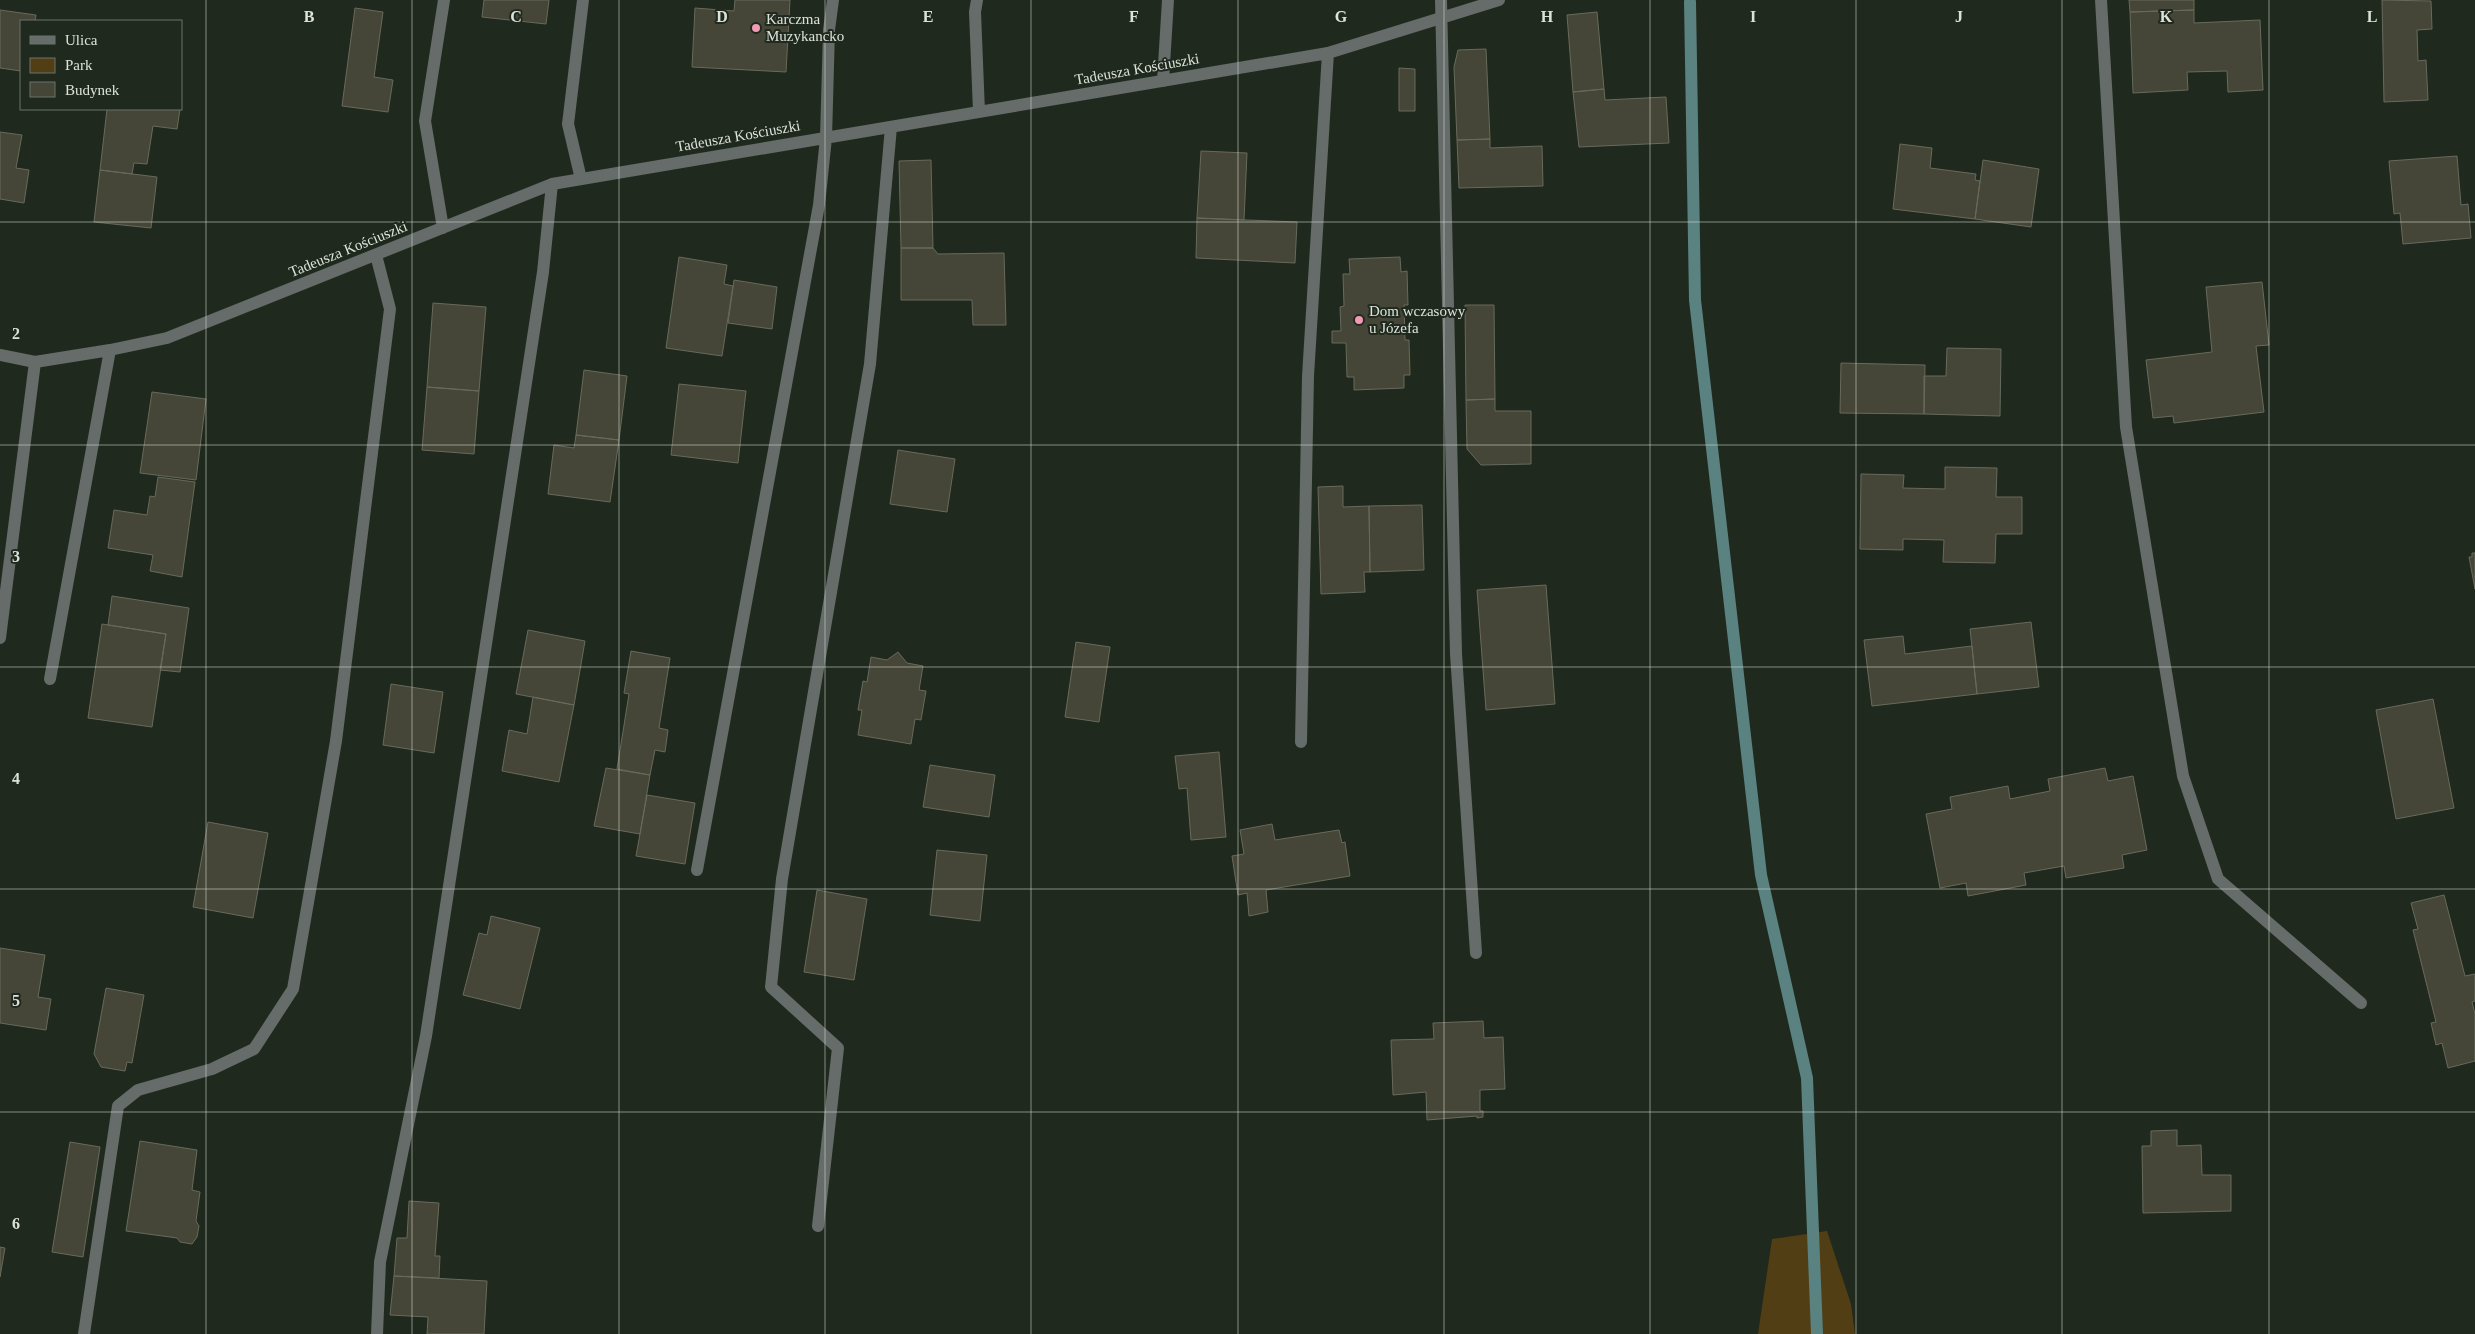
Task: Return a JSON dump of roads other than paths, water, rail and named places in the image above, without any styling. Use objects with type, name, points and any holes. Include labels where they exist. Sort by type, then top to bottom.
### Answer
[{"type":"street","points":[[443,228],[425,121],[444,0]]},
{"type":"street","points":[[581,179],[568,124],[583,0]]},
{"type":"street","points":[[697,870],[819,205],[826,138],[829,30],[834,0]]},
{"type":"street","points":[[977,0],[975,12],[979,112]]},
{"type":"street","points":[[1163,81],[1168,0]]},
{"type":"street","points":[[1441,0],[1456,654],[1476,953]]},
{"type":"street","name":"Tadeusza Kościuszki","points":[[0,355],[35,362],[110,350],[167,338],[552,184],[1328,53],[1499,0]]},
{"type":"street","points":[[2101,0],[2126,427],[2183,776],[2218,880],[2361,1003]]},
{"type":"street","points":[[1301,742],[1308,376],[1328,53]]},
{"type":"street","points":[[818,1226],[838,1048],[771,987],[782,879],[870,364],[891,127]]},
{"type":"street","points":[[376,1334],[380,1262],[426,1036],[454,869],[542,282],[552,184]]},
{"type":"street","points":[[84,1334],[118,1106],[138,1090],[212,1069],[254,1049],[293,990],[336,740],[390,309],[376,255]]},
{"type":"street","points":[[50,679],[110,350]]},
{"type":"street","points":[[0,638],[35,362]]},
{"type":"waterway","points":[[1690,2],[1695,300],[1761,875],[1807,1078],[1817,1334]]},
{"type":"place","name":"Karczma Muzykancko","points":[[756,28]]},
{"type":"place","name":"Dom wczasowy u Józefa","points":[[1359,320]]}]
